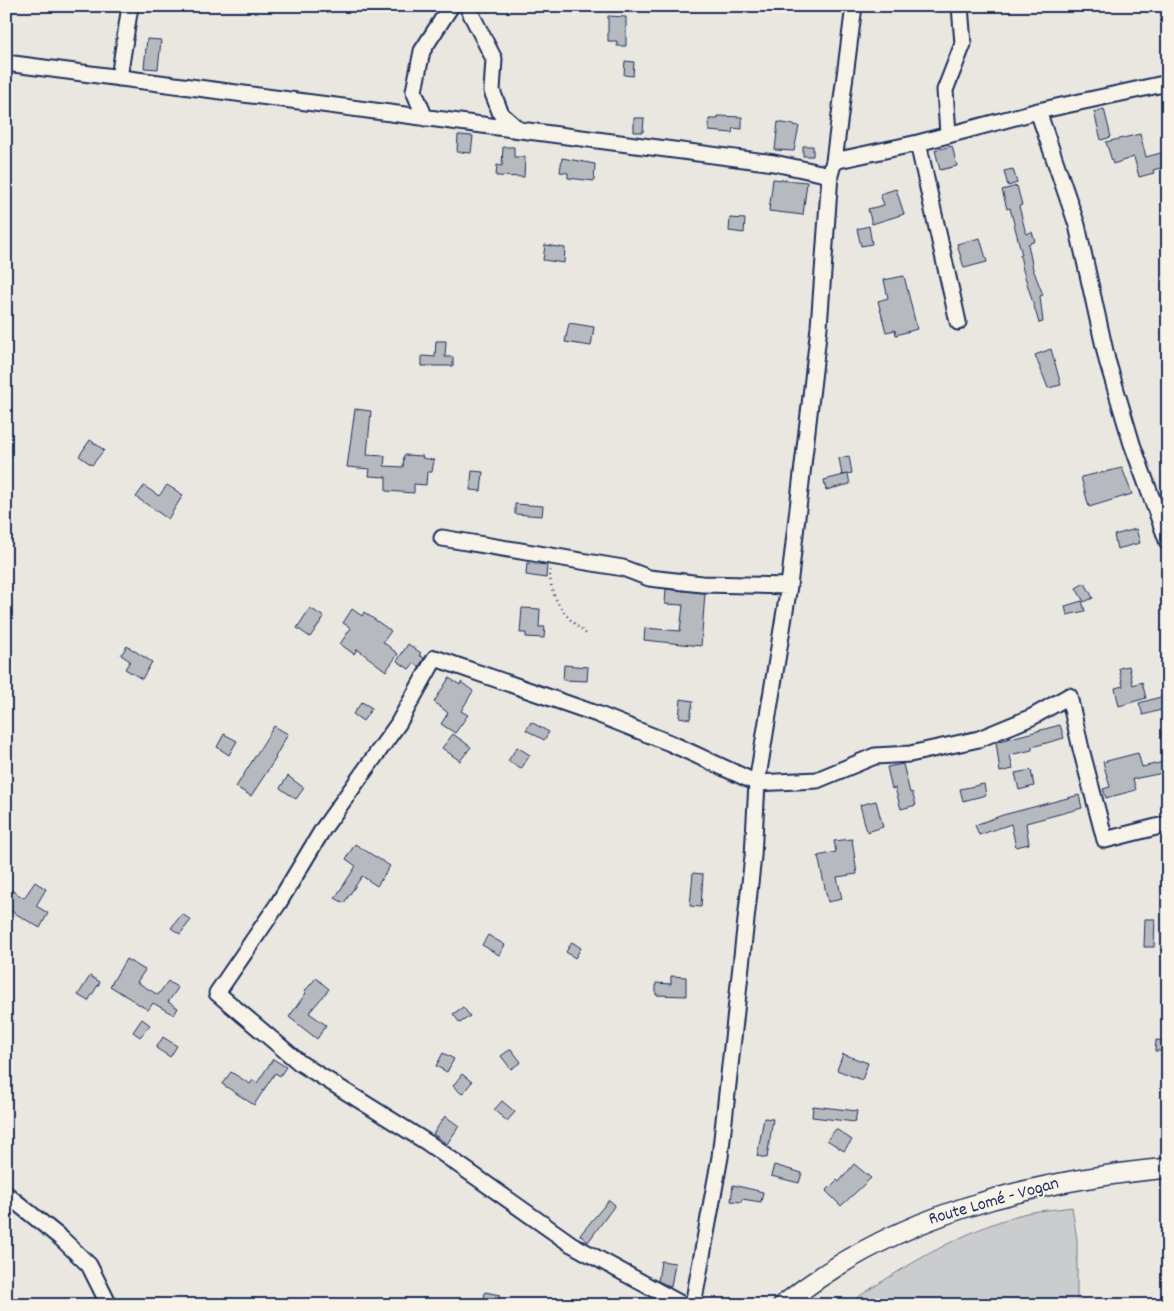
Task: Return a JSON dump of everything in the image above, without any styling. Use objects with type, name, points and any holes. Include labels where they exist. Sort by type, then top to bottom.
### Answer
[{"type":"main road","name":"Route Lomé - Vogan","points":[[783,1305],[820,1276],[868,1248],[921,1222],[1029,1189],[1083,1178],[1168,1168]]},
{"type":"street","points":[[119,78],[130,6]]},
{"type":"street","points":[[425,118],[414,91],[422,51],[451,6]]},
{"type":"street","points":[[467,6],[494,59],[492,92],[502,114],[519,130]]},
{"type":"street","points":[[693,1305],[720,1158],[753,856],[757,783],[789,586],[819,327],[832,168],[854,6]]},
{"type":"street","points":[[948,134],[945,90],[963,44],[960,6]]},
{"type":"street","points":[[6,62],[774,163],[832,168],[948,134],[1038,111],[1168,83]]},
{"type":"street","points":[[1038,111],[1077,225],[1106,360],[1132,444],[1168,543]]},
{"type":"street","points":[[918,143],[958,322]]},
{"type":"street","points":[[442,538],[623,568],[649,578],[702,584],[789,586]]},
{"type":"street","points":[[683,1305],[571,1244],[428,1143],[300,1063],[217,993],[278,904],[323,829],[398,724],[436,658],[597,714],[670,743],[757,783],[817,780],[874,756],[910,754],[980,739],[1032,717],[1069,696],[1105,840],[1168,824]]},
{"type":"street","points":[[6,1194],[62,1239],[89,1265],[109,1305]]},
{"type":"path","points":[[536,553],[550,562],[549,582],[554,596],[568,621],[589,636]]},
{"type":"shaded area","points":[[1072,1207],[1077,1240],[1077,1297],[1081,1305],[861,1305],[855,1299],[914,1262],[975,1231],[1025,1213]]},
{"type":"building","points":[[608,16],[626,17],[626,46],[617,46],[617,41],[608,41]]},
{"type":"building","points":[[147,39],[161,40],[158,69],[144,68]]},
{"type":"building","points":[[625,61],[634,62],[633,76],[624,75]]},
{"type":"building","points":[[1104,109],[1111,137],[1101,140],[1094,112]]},
{"type":"building","points":[[718,116],[742,117],[742,129],[733,128],[732,133],[709,131],[709,119],[718,119]]},
{"type":"building","points":[[634,118],[644,118],[643,132],[634,132]]},
{"type":"building","points":[[778,122],[799,126],[794,151],[775,150]]},
{"type":"building","points":[[1140,134],[1146,157],[1168,151],[1168,166],[1153,170],[1154,173],[1139,177],[1134,157],[1113,164],[1106,142]]},
{"type":"building","points":[[458,135],[473,136],[471,153],[457,152]]},
{"type":"building","points":[[803,146],[813,146],[813,156],[803,156]]},
{"type":"building","points":[[952,146],[957,166],[940,170],[935,150]]},
{"type":"building","points":[[503,147],[514,147],[514,157],[525,157],[524,177],[496,176],[497,165],[502,166]]},
{"type":"building","points":[[562,158],[595,164],[594,181],[568,178],[568,173],[560,172]]},
{"type":"building","points":[[1013,169],[1017,183],[1008,186],[1004,171]]},
{"type":"building","points":[[773,179],[807,182],[803,215],[769,211]]},
{"type":"building","points":[[1017,186],[1022,205],[1019,206],[1026,234],[1032,232],[1035,241],[1028,244],[1033,269],[1043,295],[1040,296],[1043,322],[1039,323],[1023,270],[1020,255],[1022,255],[1010,208],[1007,209],[1002,190]]},
{"type":"building","points":[[896,189],[904,214],[872,224],[868,209],[884,205],[880,194]]},
{"type":"building","points":[[730,218],[745,219],[744,233],[729,231]]},
{"type":"building","points":[[869,226],[872,244],[861,246],[857,229]]},
{"type":"building","points":[[980,238],[987,262],[964,268],[957,244]]},
{"type":"building","points":[[545,245],[565,248],[564,263],[543,260]]},
{"type":"building","points":[[904,276],[917,329],[896,335],[895,330],[886,332],[878,301],[888,298],[884,280]]},
{"type":"building","points":[[569,323],[594,327],[591,346],[565,342]]},
{"type":"building","points":[[436,341],[446,341],[445,357],[453,357],[453,366],[422,366],[422,356],[435,357]]},
{"type":"building","points":[[1051,349],[1061,385],[1048,388],[1035,355]]},
{"type":"building","points":[[355,409],[371,411],[367,455],[385,456],[384,466],[403,467],[404,455],[423,456],[422,458],[434,460],[432,472],[427,472],[426,485],[414,484],[414,493],[386,491],[386,477],[369,476],[370,469],[347,467]]},
{"type":"building","points":[[90,440],[104,450],[92,465],[79,456]]},
{"type":"building","points":[[849,456],[852,473],[842,475],[839,458]]},
{"type":"building","points":[[1122,468],[1132,494],[1089,507],[1081,477]]},
{"type":"building","points":[[472,471],[483,472],[481,491],[470,490]]},
{"type":"building","points":[[848,474],[850,484],[826,490],[824,480]]},
{"type":"building","points":[[167,485],[183,495],[168,519],[136,497],[144,486],[159,496]]},
{"type":"building","points":[[515,504],[543,506],[542,516],[515,514]]},
{"type":"building","points":[[1136,529],[1140,543],[1117,549],[1114,535]]},
{"type":"building","points":[[527,563],[547,565],[546,578],[526,575]]},
{"type":"building","points":[[1085,583],[1093,598],[1084,602],[1076,588]]},
{"type":"building","points":[[666,589],[705,593],[701,646],[644,640],[645,628],[680,631],[683,605],[665,604]]},
{"type":"building","points":[[1082,601],[1085,611],[1067,615],[1065,606]]},
{"type":"building","points":[[310,608],[324,617],[310,637],[297,628]]},
{"type":"building","points":[[522,608],[540,609],[539,627],[545,627],[544,638],[526,637],[526,633],[520,633]]},
{"type":"building","points":[[352,609],[362,616],[364,612],[391,631],[383,642],[398,654],[386,671],[357,649],[354,654],[340,644],[351,628],[343,623]]},
{"type":"building","points":[[408,644],[421,653],[419,655],[424,658],[419,667],[414,663],[409,669],[397,661]]},
{"type":"building","points":[[127,646],[152,662],[142,679],[125,669],[130,661],[121,655]]},
{"type":"building","points":[[564,665],[588,667],[587,681],[563,680]]},
{"type":"building","points":[[1129,666],[1133,685],[1142,682],[1146,698],[1119,706],[1115,688],[1123,686],[1119,668]]},
{"type":"building","points":[[449,678],[460,685],[461,682],[473,691],[461,711],[468,715],[455,733],[441,724],[448,713],[434,702]]},
{"type":"building","points":[[1168,695],[1168,708],[1143,715],[1139,703]]},
{"type":"building","points":[[681,699],[693,701],[690,719],[679,717]]},
{"type":"building","points":[[362,702],[372,708],[363,721],[353,714]]},
{"type":"building","points":[[531,722],[549,732],[544,740],[526,730]]},
{"type":"building","points":[[1060,725],[1064,738],[1032,747],[1032,750],[1010,755],[1013,769],[1000,772],[996,742]]},
{"type":"building","points":[[274,726],[288,734],[276,758],[251,796],[236,787]]},
{"type":"building","points":[[224,734],[237,741],[229,755],[217,747]]},
{"type":"building","points":[[453,734],[471,747],[460,761],[442,748]]},
{"type":"building","points":[[517,747],[530,755],[521,769],[508,761]]},
{"type":"building","points":[[1138,753],[1142,767],[1168,761],[1168,772],[1133,779],[1136,790],[1106,798],[1103,789],[1110,787],[1103,762]]},
{"type":"building","points":[[903,764],[910,793],[912,792],[916,805],[901,809],[895,788],[892,789],[887,767]]},
{"type":"building","points":[[1031,770],[1034,786],[1019,790],[1015,773]]},
{"type":"building","points":[[288,776],[304,788],[296,799],[280,788]]},
{"type":"building","points":[[984,784],[986,795],[963,801],[960,789]]},
{"type":"building","points":[[1079,795],[1082,808],[1026,823],[1029,844],[1016,847],[1011,824],[979,835],[975,825],[1003,815]]},
{"type":"building","points":[[876,801],[883,827],[867,832],[860,805]]},
{"type":"building","points":[[852,839],[857,874],[837,877],[842,899],[828,902],[818,856],[836,852],[834,841]]},
{"type":"building","points":[[355,844],[390,866],[377,886],[362,876],[344,903],[335,898],[356,866],[346,859]]},
{"type":"building","points":[[693,873],[703,874],[701,907],[690,906]]},
{"type":"building","points":[[35,882],[46,889],[36,906],[48,913],[40,928],[6,908],[6,887],[24,898]]},
{"type":"building","points":[[182,914],[191,920],[180,934],[171,928]]},
{"type":"building","points":[[1145,919],[1155,919],[1154,947],[1144,947]]},
{"type":"building","points":[[488,935],[505,945],[499,955],[482,945]]},
{"type":"building","points":[[572,942],[581,948],[575,958],[566,952]]},
{"type":"building","points":[[126,959],[145,970],[137,982],[158,995],[168,981],[178,988],[168,1002],[178,1008],[174,1015],[153,1003],[148,1010],[110,986]]},
{"type":"building","points":[[90,976],[100,982],[88,1001],[78,995]]},
{"type":"building","points":[[671,976],[686,977],[686,996],[656,995],[656,983],[671,984]]},
{"type":"building","points":[[316,978],[329,989],[309,1013],[326,1025],[317,1039],[289,1017],[306,993],[304,992]]},
{"type":"building","points":[[463,1007],[470,1016],[460,1023],[453,1014]]},
{"type":"building","points":[[142,1019],[150,1025],[140,1037],[133,1032]]},
{"type":"building","points":[[163,1037],[177,1046],[170,1057],[156,1048]]},
{"type":"building","points":[[1156,1040],[1165,1041],[1165,1051],[1155,1051]]},
{"type":"building","points":[[511,1049],[521,1062],[511,1069],[501,1056]]},
{"type":"building","points":[[443,1053],[454,1059],[447,1072],[436,1066]]},
{"type":"building","points":[[843,1054],[868,1063],[862,1080],[837,1070]]},
{"type":"building","points":[[273,1059],[286,1067],[280,1076],[275,1073],[254,1105],[222,1084],[231,1072],[250,1084],[253,1080],[257,1083]]},
{"type":"building","points":[[462,1074],[472,1082],[462,1094],[453,1086]]},
{"type":"building","points":[[502,1101],[515,1112],[507,1121],[494,1110]]},
{"type":"building","points":[[813,1106],[857,1111],[855,1122],[812,1117]]},
{"type":"building","points":[[445,1116],[459,1126],[447,1144],[433,1134]]},
{"type":"building","points":[[764,1118],[773,1119],[767,1158],[757,1156]]},
{"type":"building","points":[[836,1129],[852,1140],[844,1151],[827,1140]]},
{"type":"building","points":[[854,1164],[871,1178],[841,1206],[826,1191],[837,1180],[839,1182]]},
{"type":"building","points":[[774,1165],[802,1173],[799,1183],[771,1176]]},
{"type":"building","points":[[733,1185],[763,1192],[761,1202],[742,1199],[741,1202],[731,1201]]},
{"type":"building","points":[[609,1200],[615,1205],[588,1242],[580,1235]]},
{"type":"building","points":[[661,1261],[675,1263],[671,1287],[658,1281]]},
{"type":"building","points":[[485,1292],[500,1295],[496,1305],[483,1305]]}]
